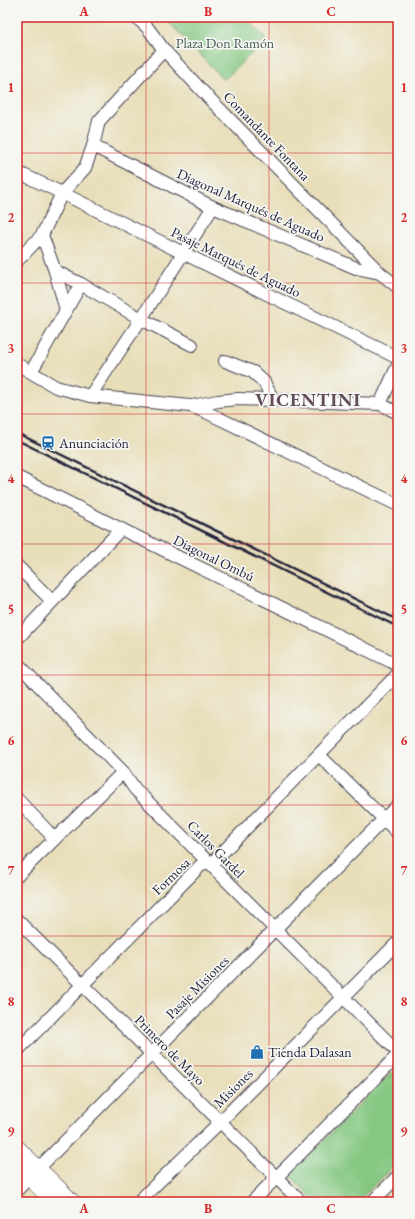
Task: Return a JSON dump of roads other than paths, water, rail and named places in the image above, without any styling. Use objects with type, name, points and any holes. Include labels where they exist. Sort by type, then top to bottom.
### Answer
[{"type":"main road","points":[[17,1147],[54,1202]]},
{"type":"main road","points":[[17,1166],[34,1173],[73,1202]]},
{"type":"street","name":"Comandante Fontana","points":[[136,17],[147,27],[164,50],[211,101],[380,273]]},
{"type":"street","points":[[20,254],[42,235],[62,193],[85,168],[94,146],[99,121],[164,50]]},
{"type":"street","name":"Diagonal Marqués de Aguado","points":[[94,146],[213,207],[356,268],[380,273],[398,287]]},
{"type":"street","points":[[17,172],[62,193]]},
{"type":"street","name":"Pasaje Marqués de Aguado","points":[[62,193],[398,358]]},
{"type":"street","points":[[90,396],[213,207]]},
{"type":"street","points":[[42,235],[55,271],[66,310]]},
{"type":"street","points":[[55,271],[81,284],[141,319],[192,345]]},
{"type":"street","points":[[31,372],[81,284]]},
{"type":"street","points":[[225,361],[253,372],[264,382],[273,400]]},
{"type":"street","points":[[17,364],[56,387],[90,396],[190,406],[221,418],[398,505]]},
{"type":"street","points":[[380,404],[398,365]]},
{"type":"street","points":[[190,406],[238,399],[273,400],[380,404],[398,413]]},
{"type":"street","name":"Diagonal Ombú","points":[[17,477],[398,666]]},
{"type":"street","points":[[17,639],[121,529]]},
{"type":"street","points":[[17,566],[52,601]]},
{"type":"street","name":"Carlos Gardel","points":[[17,663],[123,772],[134,789],[398,1054]]},
{"type":"street","name":"Formosa","points":[[17,1051],[200,866],[215,860],[398,674]]},
{"type":"street","points":[[319,755],[398,833]]},
{"type":"street","points":[[17,876],[54,838],[123,772]]},
{"type":"street","points":[[17,800],[54,838]]},
{"type":"street","name":"Pasaje Misiones","points":[[17,1190],[398,805]]},
{"type":"street","name":"Primero de Mayo","points":[[17,920],[301,1202]]},
{"type":"street","name":"Misiones","points":[[138,1202],[221,1122],[398,942]]},
{"type":"street","points":[[252,1202],[398,1054]]},
{"type":"street","points":[[372,1202],[398,1176]]},
{"type":"railway","points":[[17,433],[398,620]]},
{"type":"railway","points":[[17,440],[398,627]]},
{"type":"place","name":"Anunciación","points":[[48,443]]},
{"type":"place","name":"Tienda Dalasan","points":[[257,1052]]},
{"type":"district","name":"VICENTINI","points":[[308,399]]},
{"type":"park label","name":"Plaza Don Ramón","points":[[225,43]]}]
